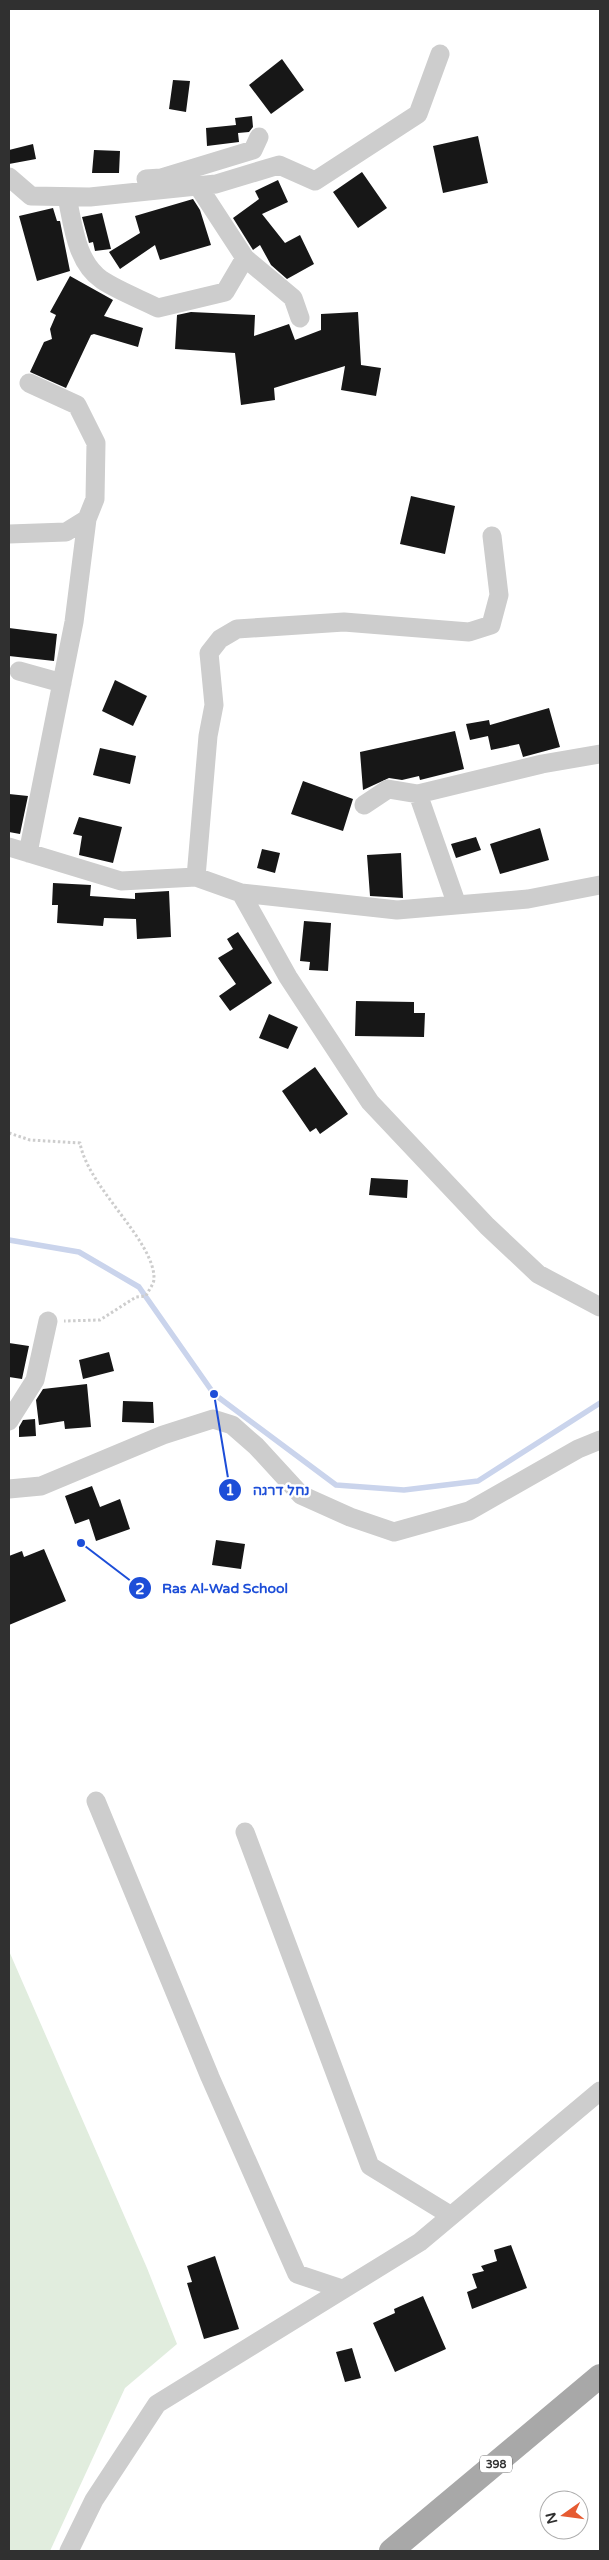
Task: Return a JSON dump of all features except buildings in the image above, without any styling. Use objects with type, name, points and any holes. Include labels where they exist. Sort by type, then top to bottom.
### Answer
[{"type":"main road","name":"398","points":[[392,2551],[600,2376]]},
{"type":"street","points":[[9,177],[31,196],[67,197],[90,197],[216,184],[279,164],[315,181],[418,114],[440,54]]},
{"type":"street","points":[[90,197],[109,182],[161,178],[246,153],[253,150],[259,137]]},
{"type":"street","points":[[198,186],[245,258],[293,298],[300,318]]},
{"type":"street","points":[[67,197],[76,244],[86,261],[101,279],[158,308],[225,292],[245,258]]},
{"type":"street","points":[[28,853],[74,622],[87,519],[95,499],[96,443],[77,405],[29,383]]},
{"type":"street","points":[[9,534],[66,532],[87,519]]},
{"type":"street","points":[[196,877],[208,736],[214,705],[210,653],[220,639],[237,629],[344,622],[469,632],[491,625],[499,595],[492,536]]},
{"type":"street","points":[[20,671],[62,683]]},
{"type":"street","points":[[364,805],[388,789],[418,794],[542,764],[600,754]]},
{"type":"street","points":[[418,794],[457,905]]},
{"type":"street","points":[[9,847],[121,881],[196,877],[241,893],[397,910],[528,899],[600,885]]},
{"type":"street","points":[[241,893],[288,977],[370,1102],[487,1226],[538,1274],[600,1307]]},
{"type":"street","points":[[9,1420],[35,1380],[48,1321]]},
{"type":"street","points":[[9,1489],[41,1486],[163,1435],[214,1419],[232,1424],[256,1446],[301,1495],[350,1517],[394,1532],[469,1511],[578,1449],[600,1440]]},
{"type":"street","points":[[96,1801],[210,2077],[297,2274],[342,2289]]},
{"type":"street","points":[[246,1832],[370,2166],[450,2216]]},
{"type":"street","points":[[69,2551],[94,2500],[157,2404],[420,2242],[600,2091]]},
{"type":"path","points":[[9,1133],[30,1140],[80,1142],[82,1158],[106,1196],[132,1231],[151,1264],[154,1280],[146,1296],[136,1297],[100,1320],[48,1321]]},
{"type":"green space","points":[[9,1951],[147,2268],[177,2344],[125,2388],[50,2551],[9,2551]]},
{"type":"waterway","points":[[9,1240],[79,1252],[139,1287],[214,1394],[336,1485],[404,1490],[478,1481],[600,1403]]},
{"type":"place","name":"נחל דרגה","points":[[214,1394]]},
{"type":"place","name":"Ras Al-Wad School","points":[[81,1543]]}]
